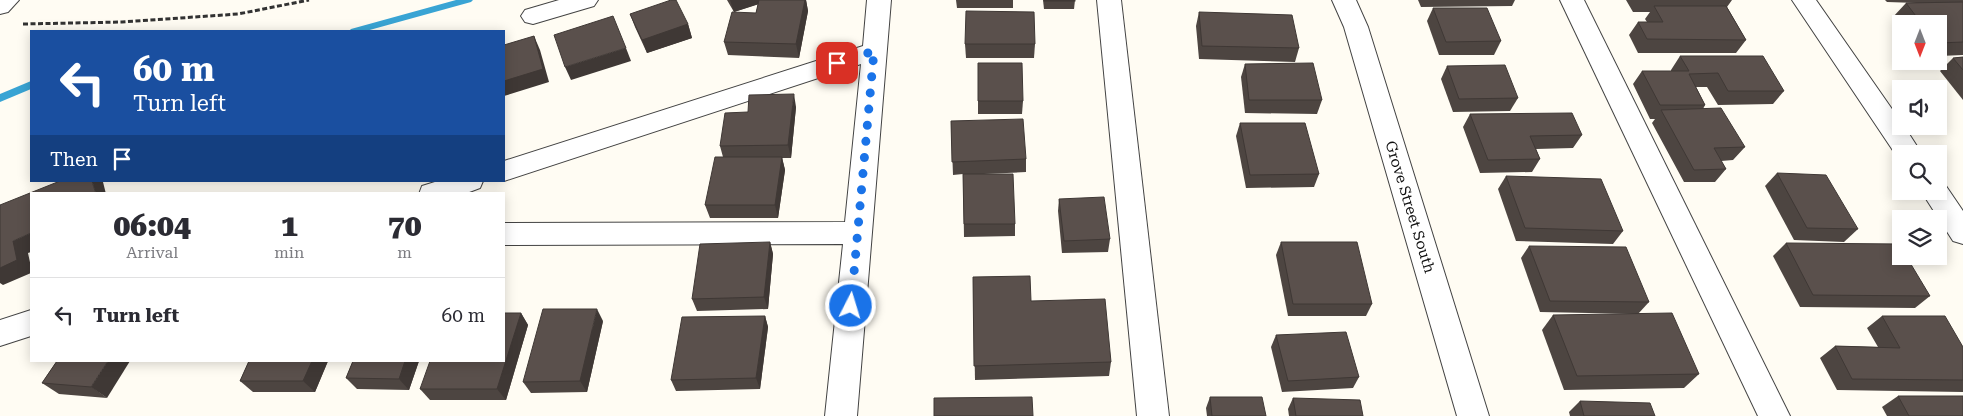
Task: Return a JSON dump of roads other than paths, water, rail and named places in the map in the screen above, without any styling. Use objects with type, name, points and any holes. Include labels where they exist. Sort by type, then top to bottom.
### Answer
[{"type":"street","points":[[0,6],[7,0]]},
{"type":"street","points":[[533,16],[586,0]]},
{"type":"street","points":[[841,416],[879,0]]},
{"type":"street","points":[[1108,0],[1153,416]]},
{"type":"street","name":"Grove Street South","points":[[1344,0],[1356,27],[1473,416]]},
{"type":"street","points":[[1572,0],[1774,416]]},
{"type":"street","points":[[1804,0],[1903,145]]},
{"type":"street","points":[[505,170],[874,51]]},
{"type":"street","points":[[438,192],[467,182]]},
{"type":"street","points":[[1940,200],[1963,233]]},
{"type":"street","points":[[505,234],[858,233]]},
{"type":"street","points":[[0,333],[30,323]]},
{"type":"waterway","points":[[358,30],[468,0]]},
{"type":"waterway","points":[[0,98],[30,85]]}]
